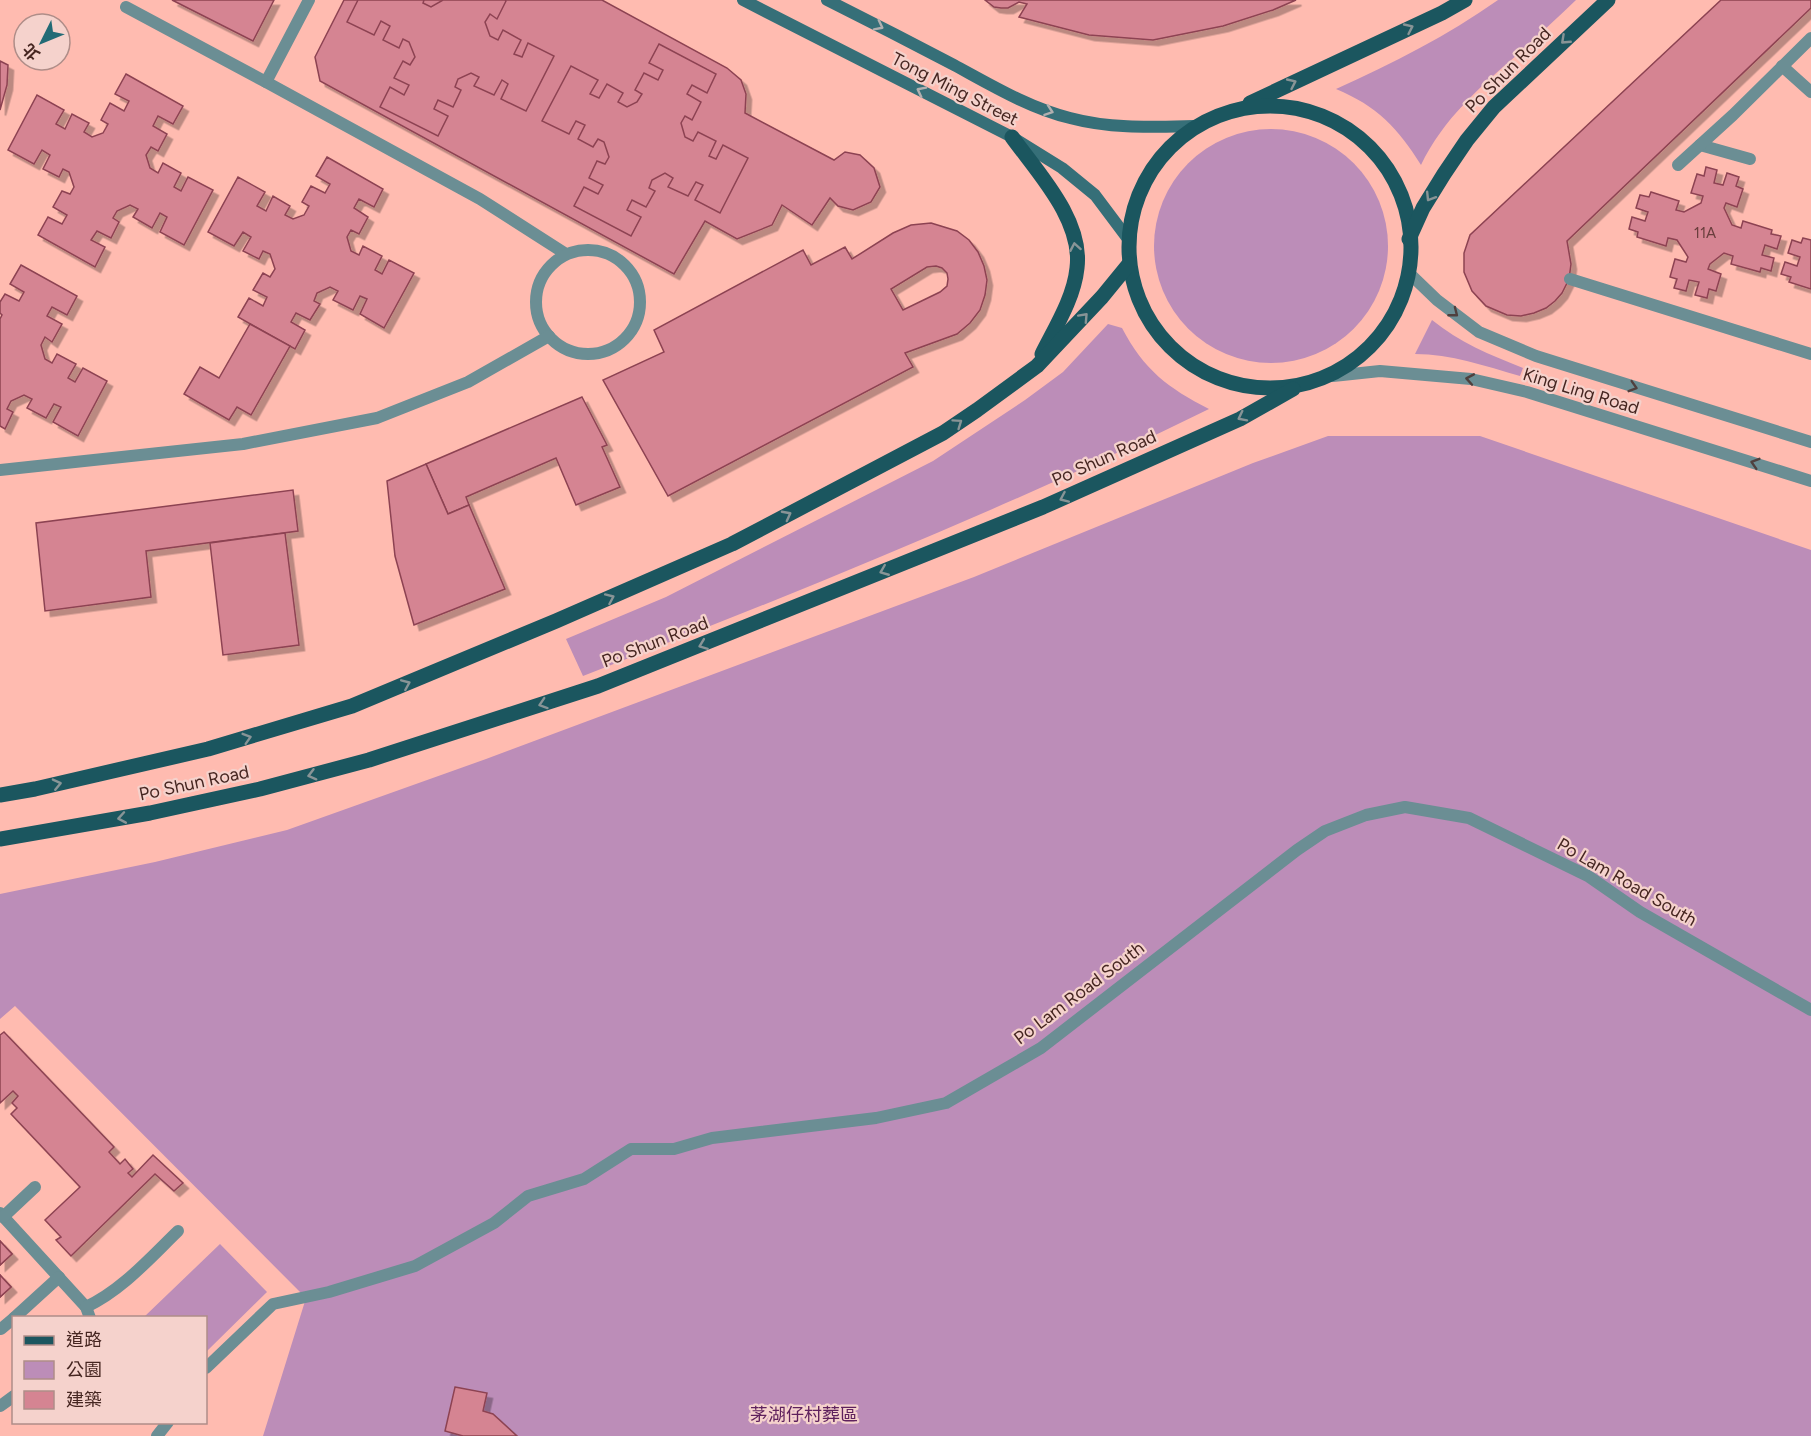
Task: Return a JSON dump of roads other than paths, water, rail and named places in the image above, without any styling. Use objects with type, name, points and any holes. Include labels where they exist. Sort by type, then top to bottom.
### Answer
[{"type":"main road","name":"Tong Ming Street","points":[[743,0],[1012,137],[1062,168],[1105,206],[1128,239]]},
{"type":"main road","name":"Tong Ming Street","points":[[827,0],[995,87],[1059,115],[1092,123],[1146,128],[1194,126]]},
{"type":"main road","points":[[1239,108],[1265,105],[1298,109],[1315,113],[1338,124],[1359,138],[1377,157],[1392,178],[1402,202],[1409,239],[1410,274],[1396,311],[1382,334],[1364,354],[1333,376],[1293,389],[1259,390],[1231,384],[1208,375],[1188,362],[1169,345],[1154,326],[1142,305],[1130,264],[1128,239],[1134,203],[1148,173],[1168,147],[1194,126],[1216,115],[1239,108],[1466,0]]},
{"type":"main road","name":"Po Shun Road","points":[[1409,239],[1423,208],[1444,174],[1467,140],[1494,107],[1608,0]]},
{"type":"main road","points":[[1012,137],[1066,214],[1076,248],[1078,267],[1075,280],[1067,303],[1037,366]]},
{"type":"main road","name":"Po Shun Road","points":[[0,795],[208,749],[352,706],[556,621],[732,544],[943,433],[1037,366],[1130,264]]},
{"type":"main road","name":"Po Shun Road","points":[[0,839],[150,813],[260,789],[369,760],[598,686],[1043,507],[1240,419],[1293,389]]},
{"type":"street","points":[[266,82],[309,0]]},
{"type":"street","points":[[126,7],[480,199],[566,254]]},
{"type":"street","points":[[1678,165],[1811,38]]},
{"type":"street","points":[[1782,66],[1811,92]]},
{"type":"street","points":[[1700,145],[1750,159]]},
{"type":"street","points":[[581,249],[598,250],[613,255],[626,265],[635,278],[640,294],[640,309],[636,324],[628,337],[616,346],[602,352],[587,354],[573,352],[560,346],[549,336],[540,322],[536,307],[537,291],[542,275],[552,263],[566,254],[581,249]]},
{"type":"street","name":"King Ling Road","points":[[1410,274],[1437,300],[1479,332],[1536,356],[1811,442]]},
{"type":"street","points":[[1570,279],[1811,354]]},
{"type":"street","points":[[0,470],[243,444],[377,418],[468,382],[549,336]]},
{"type":"street","name":"King Ling Road","points":[[1333,376],[1380,371],[1471,379],[1527,392],[1811,480]]},
{"type":"street","name":"Po Lam Road South","points":[[207,1367],[273,1304],[329,1292],[415,1266],[494,1223],[528,1196],[584,1179],[631,1149],[674,1149],[712,1138],[876,1118],[946,1103],[1041,1048],[1297,850],[1325,831],[1366,815],[1405,807],[1469,818],[1588,876],[1640,912],[1811,1010]]},
{"type":"street","points":[[35,1187],[2,1215],[88,1312],[135,1272],[177,1231]]},
{"type":"street","points":[[16,1316],[59,1277]]},
{"type":"street","points":[[157,1436],[166,1424]]},
{"type":"park label","name":"茅湖仔村葬區","points":[[804,1415]]}]
